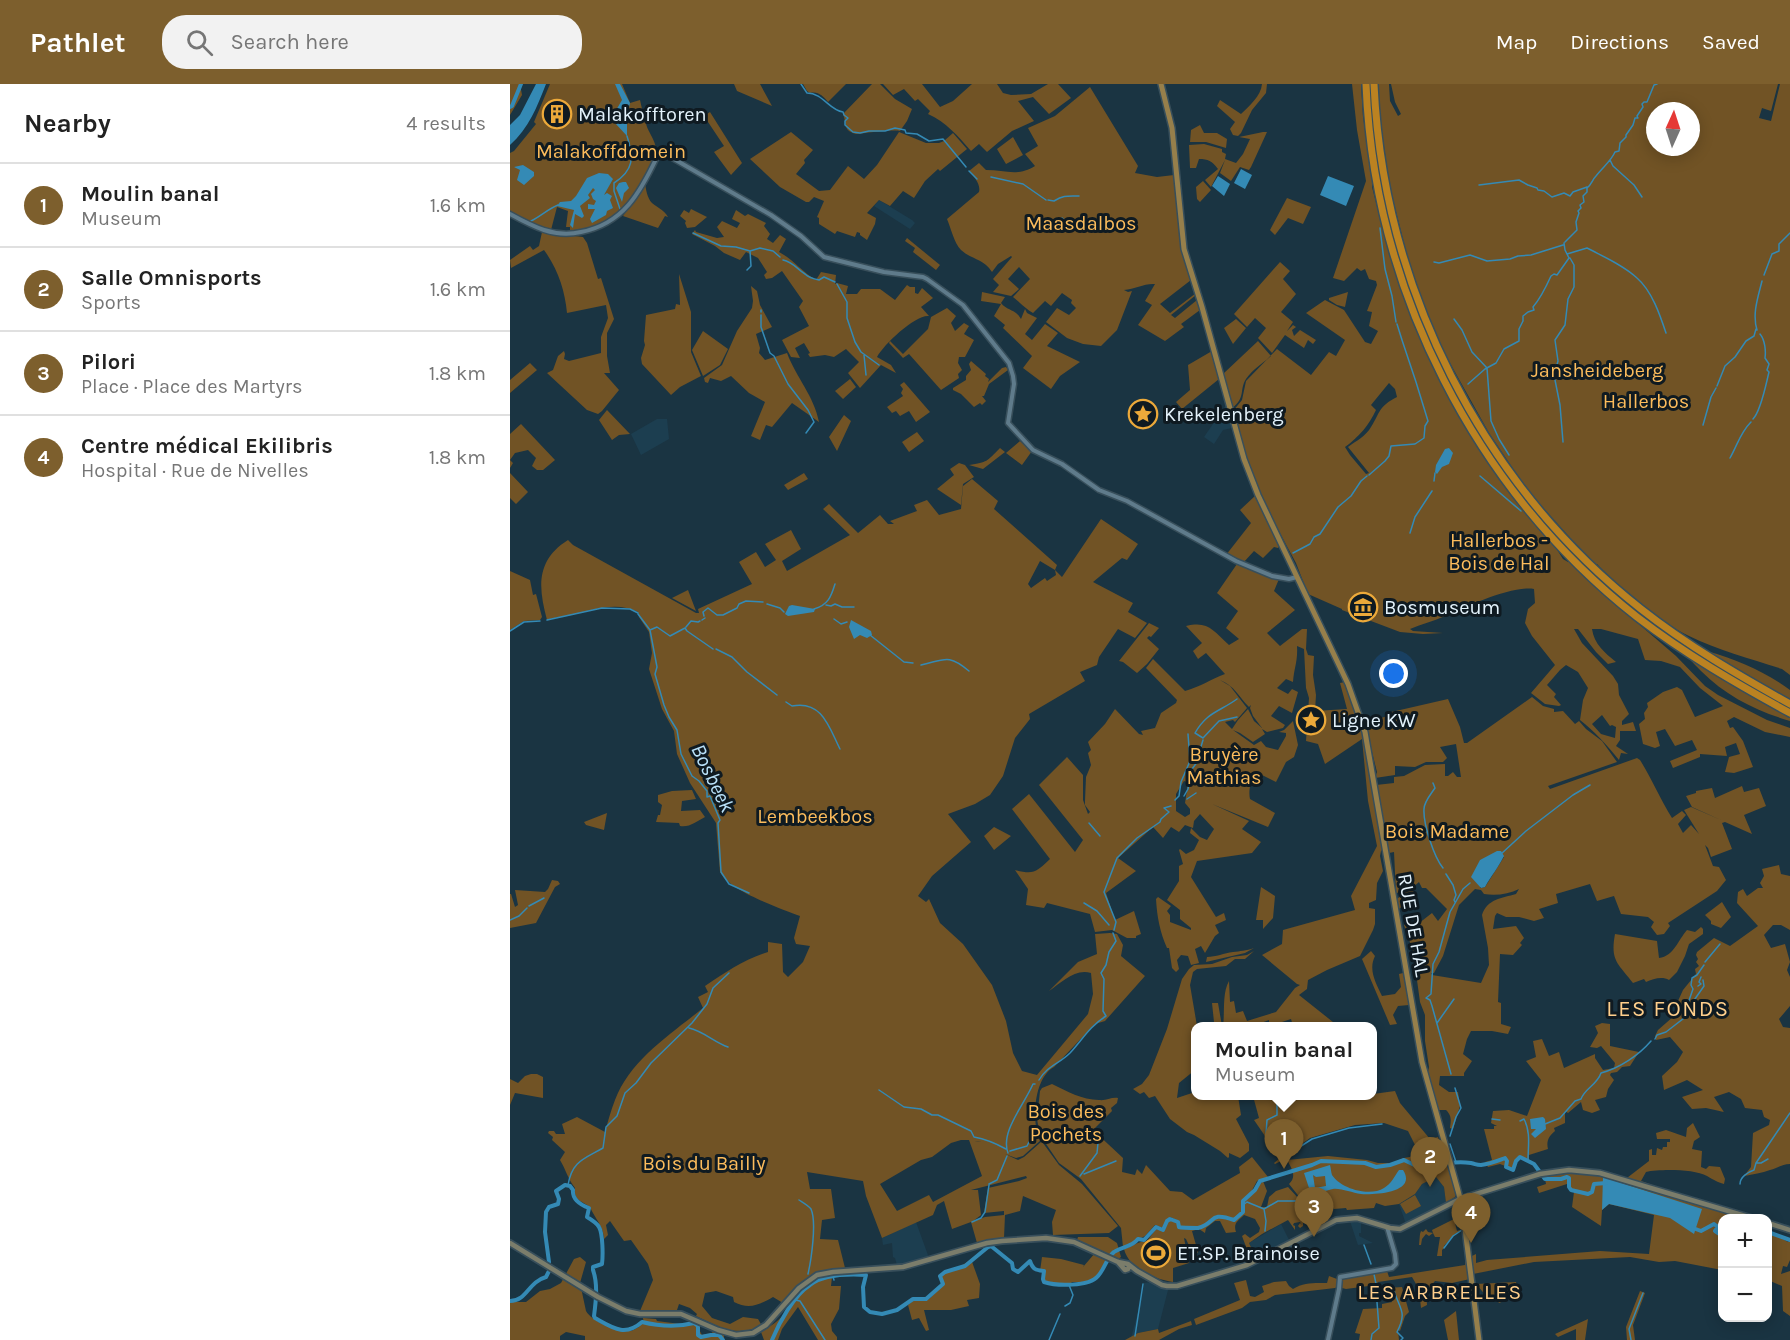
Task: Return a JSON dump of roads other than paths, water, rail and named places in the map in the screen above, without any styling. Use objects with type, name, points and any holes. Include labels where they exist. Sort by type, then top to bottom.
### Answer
[{"type":"highway","points":[[1366,84],[1369,129],[1377,182],[1401,277],[1418,323],[1446,384],[1490,458],[1549,534],[1612,596],[1688,654],[1790,713]]},
{"type":"highway","points":[[1374,84],[1377,127],[1387,192],[1396,234],[1412,284],[1443,361],[1491,445],[1542,512],[1609,583],[1692,646],[1790,704]]},
{"type":"main road","name":"RUE DE HAL","points":[[1161,84],[1172,128],[1184,249],[1244,459],[1258,495],[1348,684],[1365,732],[1422,1062],[1462,1205],[1479,1340]]},
{"type":"main road","points":[[510,1243],[626,1311],[645,1314],[681,1314],[723,1332],[745,1335],[766,1325],[804,1282],[824,1273],[903,1267],[987,1243],[1052,1238],[1074,1242],[1153,1279],[1182,1285],[1252,1264],[1331,1221],[1348,1218],[1365,1219],[1396,1229],[1408,1226],[1460,1199],[1542,1173],[1569,1170],[1600,1173],[1738,1214]]},
{"type":"main road","points":[[1772,1225],[1790,1230]]},
{"type":"street","points":[[510,214],[530,225],[551,232],[576,233],[599,227],[619,215],[631,203],[657,157],[664,155],[736,194],[801,236],[825,257],[884,272],[925,277],[968,311],[1009,363],[1014,384],[1008,423],[1033,450],[1068,468],[1099,490],[1127,501],[1236,561],[1272,576],[1289,579],[1297,576]]},
{"type":"street","points":[[1328,1340],[1339,1282],[1343,1276],[1392,1268],[1396,1262],[1387,1227]]},
{"type":"water","points":[[536,84],[546,84],[536,109],[510,145],[510,125],[520,115]]},
{"type":"water","points":[[615,84],[620,84],[630,103],[627,116],[627,136],[615,123],[615,112],[622,100]]},
{"type":"water","points":[[523,165],[534,172],[534,176],[524,185],[517,180],[520,170],[514,167]]},
{"type":"water","points":[[1241,169],[1252,175],[1245,189],[1234,183]]},
{"type":"water","points":[[599,173],[608,174],[613,179],[604,195],[607,193],[612,196],[610,200],[613,208],[592,223],[590,219],[595,209],[588,209],[588,204],[594,205],[596,201],[591,194],[595,190],[593,188],[588,195],[590,198],[580,206],[584,216],[582,218],[575,214],[573,228],[570,225],[574,210],[557,206],[560,202],[571,201],[587,178]]},
{"type":"water","points":[[1218,176],[1230,184],[1224,196],[1212,186]]},
{"type":"water","points":[[1328,176],[1354,186],[1346,206],[1320,195]]},
{"type":"water","points":[[626,182],[629,188],[624,193],[622,202],[616,188],[619,183]]},
{"type":"water","points":[[1449,448],[1453,453],[1449,464],[1442,467],[1437,474],[1436,465],[1445,449]]},
{"type":"water","points":[[792,605],[815,609],[814,612],[788,616],[785,614]]},
{"type":"water","points":[[851,620],[871,631],[872,635],[867,638],[860,635],[854,639],[849,627]]},
{"type":"water","points":[[1501,851],[1504,856],[1485,887],[1481,888],[1471,877],[1480,860]]},
{"type":"water","points":[[1543,1117],[1546,1129],[1535,1138],[1531,1134],[1536,1129],[1531,1129],[1530,1119]]},
{"type":"water","points":[[1330,1165],[1332,1175],[1336,1180],[1349,1188],[1364,1192],[1384,1188],[1399,1170],[1403,1170],[1406,1178],[1404,1184],[1399,1188],[1384,1193],[1361,1194],[1336,1189],[1311,1194],[1304,1173]],"holes":[[[1313,1175],[1325,1176],[1326,1186],[1315,1188]]]},
{"type":"water","points":[[1603,1177],[1702,1209],[1694,1234],[1670,1218],[1609,1204],[1602,1210]]},
{"type":"waterway","points":[[510,107],[521,84]]},
{"type":"waterway","points":[[801,84],[807,93],[817,96],[843,112],[848,118],[845,125],[853,132],[885,131],[895,128],[905,130],[906,133],[917,134],[929,141],[943,139],[966,167]]},
{"type":"waterway","points":[[1565,242],[1577,230],[1578,211],[1584,202],[1583,196],[1587,188],[1615,152],[1619,151],[1620,143],[1626,137],[1635,118],[1638,118],[1642,104],[1647,102],[1654,85],[1657,84]]},
{"type":"waterway","points":[[620,209],[614,183],[621,178],[631,163],[627,136]]},
{"type":"waterway","points":[[1610,160],[1642,197]]},
{"type":"waterway","points":[[969,171],[977,179]]},
{"type":"waterway","points":[[991,177],[1023,184],[1046,200]]},
{"type":"waterway","points":[[1479,185],[1519,180],[1552,197],[1564,193],[1570,196],[1573,192],[1587,187]]},
{"type":"waterway","points":[[1048,200],[1079,196]]},
{"type":"waterway","points":[[531,221],[558,205]]},
{"type":"waterway","points":[[1062,218],[1075,229]]},
{"type":"waterway","points":[[1380,228],[1385,269],[1396,322]]},
{"type":"waterway","points":[[693,233],[721,246],[750,251],[760,248],[773,251],[780,257]]},
{"type":"waterway","points":[[1764,275],[1772,254],[1779,251],[1779,244],[1790,233]]},
{"type":"waterway","points":[[1468,384],[1485,369],[1496,363],[1504,349],[1519,341],[1519,329],[1523,316],[1534,310],[1533,307],[1551,276],[1557,275],[1569,258],[1564,243]]},
{"type":"waterway","points":[[1434,262],[1439,263],[1470,255],[1487,261],[1510,259],[1563,245]]},
{"type":"waterway","points":[[1567,254],[1587,248],[1632,273],[1651,296],[1666,333]]},
{"type":"waterway","points":[[747,270],[751,266],[750,251]]},
{"type":"waterway","points":[[1563,442],[1560,405],[1554,375],[1558,361],[1555,340],[1565,325],[1568,299],[1574,287],[1574,265],[1570,258]]},
{"type":"waterway","points":[[783,260],[811,278],[819,280],[824,277],[835,282]]},
{"type":"waterway","points":[[1757,330],[1755,312],[1762,281]]},
{"type":"waterway","points":[[837,284],[847,302],[847,318],[855,342],[861,352],[879,365]]},
{"type":"waterway","points":[[761,315],[761,327],[770,353],[814,422],[806,433]]},
{"type":"waterway","points":[[1454,319],[1472,352],[1487,368],[1491,421],[1509,455]]},
{"type":"waterway","points":[[1397,324],[1402,340]]},
{"type":"waterway","points":[[1717,386],[1725,366],[1735,357],[1746,341],[1754,336],[1756,329]]},
{"type":"waterway","points":[[1753,419],[1761,404],[1769,372],[1764,342],[1760,334]]},
{"type":"waterway","points":[[1402,340],[1416,382]]},
{"type":"waterway","points":[[864,355],[866,375]]},
{"type":"waterway","points":[[1369,475],[1389,456],[1391,446],[1415,444],[1424,438],[1428,421],[1416,382]]},
{"type":"waterway","points":[[1703,425],[1716,388]]},
{"type":"waterway","points":[[1730,458],[1751,422]]},
{"type":"waterway","points":[[1434,481],[1435,473]]},
{"type":"waterway","points":[[1293,553],[1310,544],[1314,537],[1320,534],[1338,507],[1351,496],[1367,476]]},
{"type":"waterway","points":[[1480,476],[1521,511]]},
{"type":"waterway","points":[[1410,533],[1415,517],[1432,491]]},
{"type":"waterway","points":[[814,609],[828,600],[835,584]]},
{"type":"waterway","points":[[704,616],[703,612],[708,608],[717,615],[723,615],[746,601],[763,602]]},
{"type":"waterway","points":[[767,604],[780,608],[784,612]]},
{"type":"waterway","points":[[826,605],[854,607]]},
{"type":"waterway","points":[[547,620],[602,608],[630,609],[638,613]]},
{"type":"waterway","points":[[638,614],[650,630],[657,627],[670,636],[685,628],[713,649]]},
{"type":"waterway","points":[[834,619],[841,624],[847,622]]},
{"type":"waterway","points":[[510,631],[524,622],[540,621]]},
{"type":"waterway","points":[[686,627],[691,621],[700,621]]},
{"type":"waterway","name":"Bosbeek","points":[[650,630],[657,667],[655,674],[664,705],[677,730],[681,754],[692,776],[707,791],[707,797],[710,796],[720,820],[718,823],[721,872],[729,884],[749,893]]},
{"type":"waterway","points":[[870,635],[904,662],[913,663]]},
{"type":"waterway","points":[[716,649],[732,657],[777,695]]},
{"type":"waterway","points":[[921,665],[946,659],[962,665],[969,671]]},
{"type":"waterway","points":[[1237,699],[1209,716],[1195,733],[1203,738],[1219,721],[1237,717]]},
{"type":"waterway","points":[[786,702],[792,706],[802,705],[817,711],[828,724],[840,749]]},
{"type":"waterway","points":[[1175,800],[1179,796],[1181,782],[1190,761],[1188,734]]},
{"type":"waterway","points":[[1184,796],[1188,789],[1192,769],[1201,757],[1200,750],[1203,740]]},
{"type":"waterway","points":[[1433,783],[1435,788],[1425,804],[1424,815],[1433,848],[1443,868]]},
{"type":"waterway","points":[[1501,854],[1526,831],[1573,795],[1590,785]]},
{"type":"waterway","points":[[1187,799],[1196,793]]},
{"type":"waterway","points":[[1114,930],[1116,922],[1104,892],[1117,858],[1137,838],[1160,822],[1169,812],[1164,808],[1171,806]]},
{"type":"waterway","points":[[1089,823],[1100,836]]},
{"type":"waterway","points":[[1446,874],[1453,885],[1456,895],[1455,902]]},
{"type":"waterway","points":[[1451,1074],[1432,1006],[1430,1000],[1426,998],[1431,994],[1433,964],[1439,952],[1450,912],[1463,889],[1470,883]]},
{"type":"waterway","points":[[529,906],[544,898]]},
{"type":"waterway","points":[[1084,903],[1097,911],[1109,925]]},
{"type":"waterway","points":[[510,920],[519,916],[527,908]]},
{"type":"waterway","points":[[1039,1080],[1046,1071],[1066,1057],[1106,1016],[1103,1011],[1104,979],[1101,973],[1116,941],[1113,933]]},
{"type":"waterway","points":[[1705,962],[1720,944]]},
{"type":"waterway","points":[[1655,1039],[1657,1035],[1666,1032],[1688,1015],[1686,1009],[1693,989],[1692,978],[1704,965]]},
{"type":"waterway","points":[[568,1185],[576,1166],[603,1148],[606,1127],[617,1116],[625,1093],[651,1063],[692,1023],[707,1004],[713,988],[729,973]]},
{"type":"waterway","points":[[1698,986],[1701,984],[1699,982],[1701,977]]},
{"type":"waterway","points":[[1688,1015],[1690,1006],[1704,986],[1703,980]]},
{"type":"waterway","points":[[1437,1023],[1454,999]]},
{"type":"waterway","points":[[689,1028],[728,1047]]},
{"type":"waterway","points":[[1545,1124],[1560,1118],[1575,1101],[1581,1099],[1601,1073],[1629,1060],[1651,1041]]},
{"type":"waterway","points":[[1008,1153],[1006,1145],[1010,1127],[1035,1084]]},
{"type":"waterway","points":[[1450,1136],[1461,1108],[1455,1088]]},
{"type":"waterway","points":[[879,1090],[904,1107],[921,1109],[932,1115],[938,1115],[971,1131],[974,1137],[1006,1149]]},
{"type":"waterway","points":[[1277,1100],[1277,1115],[1267,1120],[1266,1134],[1281,1159],[1312,1139],[1349,1128],[1382,1124]]},
{"type":"waterway","points":[[1740,1184],[1743,1177],[1754,1170],[1756,1163],[1790,1113]]},
{"type":"waterway","points":[[1492,1119],[1500,1120]]},
{"type":"waterway","points":[[1520,1121],[1524,1119],[1528,1129],[1528,1161]]},
{"type":"waterway","points":[[1010,1151],[1027,1146],[1029,1142]]},
{"type":"waterway","points":[[1080,1176],[1097,1153],[1098,1143]]},
{"type":"waterway","points":[[1450,1144],[1456,1162]]},
{"type":"waterway","points":[[989,1184],[997,1180],[1007,1156]]},
{"type":"waterway","points":[[772,1340],[793,1302],[816,1281],[837,1276],[866,1275],[863,1287],[864,1307],[870,1312],[882,1314],[897,1310],[913,1299],[926,1299],[943,1284],[940,1276],[945,1272],[965,1266],[991,1246],[1012,1263],[1013,1269],[1018,1272],[1030,1261],[1035,1269],[1044,1271],[1044,1282],[1064,1285],[1094,1280],[1114,1252],[1138,1239],[1144,1240],[1156,1227],[1163,1230],[1170,1219],[1178,1222],[1179,1227],[1192,1228],[1204,1226],[1216,1217],[1234,1220],[1243,1212],[1243,1201],[1255,1190],[1260,1181],[1321,1161],[1365,1163],[1376,1167],[1404,1160],[1429,1172],[1449,1163],[1465,1162],[1481,1165],[1505,1158],[1506,1167],[1513,1170],[1520,1157],[1534,1164],[1545,1179],[1569,1178],[1571,1190],[1588,1194],[1592,1192],[1594,1184],[1606,1183]]},
{"type":"waterway","points":[[1756,1163],[1768,1159]]},
{"type":"waterway","points":[[1084,1174],[1116,1161]]},
{"type":"waterway","points":[[549,1262],[545,1232],[546,1212],[549,1207],[558,1204],[556,1191],[565,1185],[570,1186],[580,1204],[589,1208],[587,1217],[598,1226],[601,1235],[602,1264],[593,1267],[596,1287],[595,1318],[613,1328],[624,1330],[636,1327],[642,1322],[668,1326],[694,1323],[698,1326],[698,1335],[701,1337],[719,1335],[723,1340]]},
{"type":"waterway","points":[[972,1222],[981,1218],[985,1212],[989,1185]]},
{"type":"waterway","points":[[799,1200],[811,1209],[813,1215],[813,1242],[808,1274]]},
{"type":"waterway","points":[[1243,1205],[1247,1202],[1264,1209],[1278,1201],[1296,1201]]},
{"type":"waterway","points":[[1264,1209],[1265,1231]]},
{"type":"waterway","points":[[1693,1228],[1701,1231],[1714,1224],[1718,1227]]},
{"type":"waterway","points":[[1718,1227],[1715,1231],[1718,1233]]},
{"type":"waterway","points":[[1444,1248],[1453,1236],[1462,1230]]},
{"type":"waterway","points":[[1772,1233],[1790,1240]]},
{"type":"waterway","points":[[1364,1245],[1371,1264]]},
{"type":"waterway","points":[[510,1301],[524,1295],[535,1283],[546,1277],[549,1271]]},
{"type":"waterway","points":[[1374,1274],[1376,1284]]},
{"type":"waterway","points":[[1135,1336],[1143,1284]]},
{"type":"waterway","points":[[1065,1306],[1070,1303],[1073,1295],[1069,1285]]},
{"type":"waterway","points":[[1393,1288],[1402,1314],[1397,1332],[1403,1338],[1401,1340]]},
{"type":"waterway","points":[[1371,1340],[1372,1334],[1379,1328],[1376,1289]]},
{"type":"waterway","points":[[1631,1340],[1629,1329],[1643,1293]]},
{"type":"waterway","points":[[795,1300],[800,1301],[825,1340]]},
{"type":"waterway","points":[[1049,1340],[1060,1314]]},
{"type":"place","name":"Malakofftoren","points":[[557,114]]},
{"type":"place","name":"Krekelenberg","points":[[1143,414]]},
{"type":"place","name":"Bosmuseum","points":[[1363,607]]},
{"type":"place","name":"Ligne KW","points":[[1311,720]]},
{"type":"place","name":"Moulin banal","points":[[1284,1169]]},
{"type":"place","name":"Salle Omnisports","points":[[1430,1187]]},
{"type":"place","name":"Pilori","points":[[1314,1237]]},
{"type":"place","name":"Centre médical Ekilibris","points":[[1471,1243]]},
{"type":"place","name":"ET.SP. Brainoise","points":[[1156,1253]]},
{"type":"district","name":"LES FONDS","points":[[1668,1008]]},
{"type":"district","name":"LES ARBRELLES","points":[[1440,1292]]},
{"type":"park label","name":"Malakoffdomein","points":[[611,151]]},
{"type":"park label","name":"Maasdalbos","points":[[1081,223]]},
{"type":"park label","name":"Jansheideberg","points":[[1597,370]]},
{"type":"park label","name":"Hallerbos","points":[[1646,401]]},
{"type":"park label","name":"Hallerbos - Bois de Hal","points":[[1499,552]]},
{"type":"park label","name":"Bruyère Mathias","points":[[1224,766]]},
{"type":"park label","name":"Lembeekbos","points":[[815,816]]},
{"type":"park label","name":"Bois Madame","points":[[1447,831]]},
{"type":"park label","name":"Bois des Pochets","points":[[1066,1122]]},
{"type":"park label","name":"Bois du Bailly","points":[[704,1163]]}]
